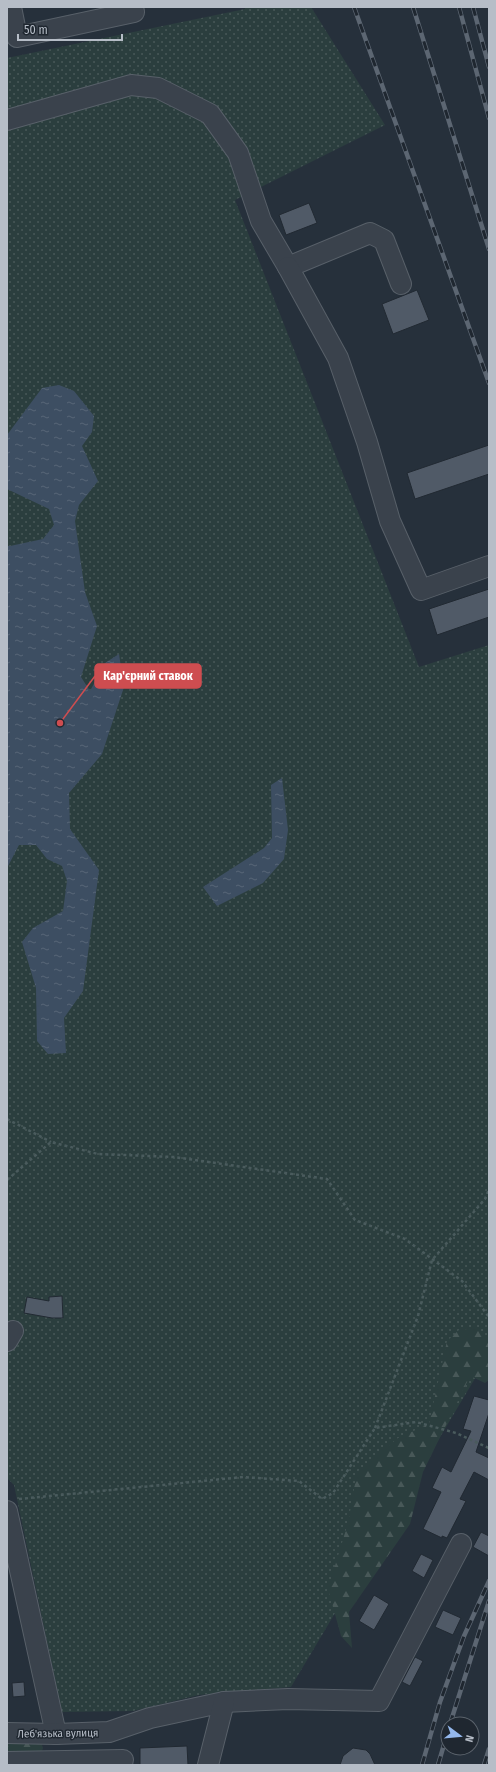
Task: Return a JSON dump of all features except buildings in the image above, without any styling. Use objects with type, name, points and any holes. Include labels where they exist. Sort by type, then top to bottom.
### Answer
[{"type":"street","points":[[11,19],[17,37],[134,12],[133,7]]},
{"type":"street","points":[[7,120],[131,85],[158,88],[210,114],[238,153],[262,221],[338,358],[367,442],[390,522],[420,590],[489,566]]},
{"type":"street","points":[[288,267],[370,233],[384,240],[401,284]]},
{"type":"street","points":[[11,1506],[56,1734]]},
{"type":"street","name":"Леб'язька вулиця","points":[[7,1733],[56,1734],[108,1732],[150,1718],[224,1702],[288,1699],[379,1700],[461,1544]]},
{"type":"street","points":[[208,1765],[224,1702]]},
{"type":"street","points":[[7,1762],[124,1762],[108,1732]]},
{"type":"path","points":[[7,1119],[51,1142],[98,1154],[174,1157],[327,1179],[355,1220],[405,1239],[462,1281],[489,1317]]},
{"type":"path","points":[[7,1180],[51,1142]]},
{"type":"path","points":[[11,1506],[243,1477],[299,1481],[322,1499],[333,1493],[374,1428],[418,1316],[432,1260],[485,1199],[489,1189]]},
{"type":"path","points":[[374,1428],[416,1422],[456,1433],[489,1448]]},
{"type":"green space","points":[[245,7],[311,7],[385,125],[235,200],[419,667],[489,645],[489,1361],[486,1360],[291,1687],[199,1695],[133,1711],[62,1712],[14,1485],[7,1478],[7,58],[245,9]]},
{"type":"green space","points":[[476,1328],[489,1338],[489,1380],[485,1383],[470,1376],[423,1472],[410,1524],[349,1612],[352,1648],[341,1636],[328,1589],[348,1523],[357,1472],[398,1438],[429,1424],[447,1341],[459,1330]]},
{"type":"green space","points":[[7,1739],[40,1739],[43,1748],[40,1757],[7,1757]]},
{"type":"water","points":[[59,385],[74,391],[94,416],[92,432],[82,446],[98,481],[79,505],[75,521],[85,592],[97,626],[81,677],[90,691],[105,663],[119,654],[124,687],[102,754],[69,793],[70,829],[99,870],[83,991],[64,1018],[66,1053],[48,1054],[37,1041],[36,988],[22,942],[33,928],[63,911],[67,881],[62,866],[47,859],[36,845],[19,845],[7,868],[7,546],[43,539],[54,525],[49,509],[7,489],[7,435],[42,388]]},
{"type":"water","points":[[282,778],[288,830],[284,859],[263,883],[217,906],[203,887],[264,848],[272,838],[271,785]]},
{"type":"railway","points":[[354,7],[489,383]]},
{"type":"railway","points":[[413,7],[489,249]]},
{"type":"railway","points":[[459,7],[489,118]]},
{"type":"railway","points":[[473,7],[489,67]]},
{"type":"railway","points":[[422,1765],[440,1702],[464,1636],[489,1581]]},
{"type":"railway","points":[[453,1716],[489,1601]]},
{"type":"railway","points":[[484,1765],[489,1749]]},
{"type":"railway","points":[[438,1765],[441,1756]]},
{"type":"place","name":"Кар'єрний ставок","points":[[60,723]]}]
